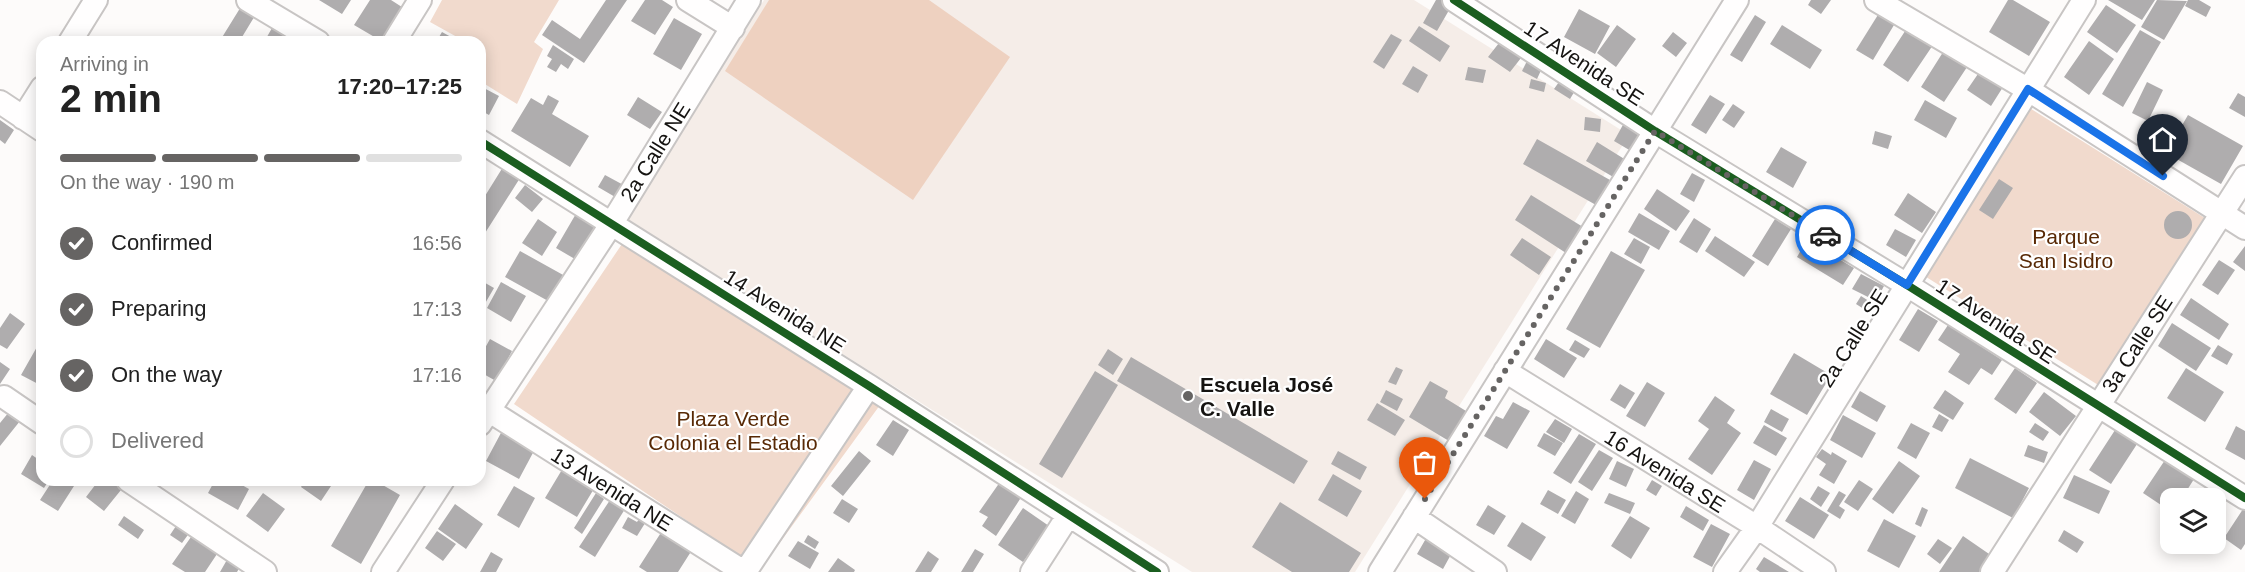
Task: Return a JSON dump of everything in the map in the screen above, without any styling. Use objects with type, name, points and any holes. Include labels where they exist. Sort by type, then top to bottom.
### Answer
[{"type":"street","points":[[74,36],[96,0]]},
{"type":"street","points":[[248,0],[308,36]]},
{"type":"street","points":[[398,36],[420,0]]},
{"type":"street","points":[[688,0],[733,28]]},
{"type":"street","name":"2a Calle NE","points":[[486,409],[612,223],[749,0]]},
{"type":"street","name":"17 Avenida SE","points":[[1454,0],[1655,131],[1907,285],[2245,498]]},
{"type":"street","points":[[1380,572],[1737,0]]},
{"type":"street","points":[[1876,0],[2028,89],[2245,228]]},
{"type":"street","name":"2a Calle SE","points":[[1725,572],[1757,527],[2084,0]]},
{"type":"street","points":[[0,102],[33,124]]},
{"type":"street","name":"14 Avenida NE","points":[[486,145],[869,386],[1156,572]]},
{"type":"street","name":"3a Calle SE","points":[[1992,572],[2096,406],[2245,177]]},
{"type":"street","name":"16 Avenida SE","points":[[1505,371],[1757,527],[1824,572]]},
{"type":"street","points":[[745,572],[869,386]]},
{"type":"street","points":[[4,397],[36,419]]},
{"type":"street","name":"13 Avenida NE","points":[[486,415],[745,572]]},
{"type":"street","points":[[137,486],[265,572]]},
{"type":"street","points":[[383,572],[439,486]]},
{"type":"street","points":[[1032,572],[1068,516]]},
{"type":"street","points":[[1414,517],[1496,572]]},
{"type":"shaded area","name":"Escuela José C. Valle","points":[[764,0],[1414,0],[1629,135],[1355,572],[1192,572],[628,220]]},
{"type":"shaded area","points":[[769,0],[929,0],[1010,57],[913,200],[725,71]]},
{"type":"green space","points":[[442,0],[559,0],[534,42],[543,49],[517,104],[486,85],[486,36],[455,36],[430,22]]},
{"type":"green space","name":"Parque San Isidro","points":[[2028,107],[2208,220],[2103,388],[1923,275]]},
{"type":"green space","name":"Plaza Verde Colonia el Estadio","points":[[624,241],[880,405],[760,570],[514,404]]},
{"type":"building","points":[[319,0],[351,0],[342,14]]},
{"type":"building","points":[[370,0],[391,0],[405,9],[387,36],[373,36],[354,25]]},
{"type":"building","points":[[606,0],[627,0],[584,63],[542,35],[552,20],[580,39]]},
{"type":"building","points":[[645,0],[662,0],[673,7],[655,35],[631,21]]},
{"type":"building","points":[[1436,0],[1443,0],[1452,5],[1437,31],[1423,23]]},
{"type":"building","points":[[1811,0],[1831,0],[1821,14],[1808,5]]},
{"type":"building","points":[[2008,0],[2013,0],[2050,22],[2029,56],[1989,32]]},
{"type":"building","points":[[2108,0],[2155,0],[2142,20]]},
{"type":"building","points":[[2157,0],[2187,1],[2164,40],[2141,27]]},
{"type":"building","points":[[2188,0],[2199,0],[2211,7],[2206,17],[2185,6]]},
{"type":"building","points":[[242,5],[256,14],[243,36],[223,36]]},
{"type":"building","points":[[2106,5],[2136,25],[2117,53],[2087,32]]},
{"type":"building","points":[[1579,9],[1610,26],[1595,54],[1564,37]]},
{"type":"building","points":[[1881,10],[1897,20],[1873,60],[1856,50]]},
{"type":"building","points":[[1755,15],[1766,22],[1742,62],[1730,55]]},
{"type":"building","points":[[674,18],[702,34],[681,70],[653,54]]},
{"type":"building","points":[[276,21],[302,36],[267,36]]},
{"type":"building","points":[[1617,25],[1636,39],[1616,67],[1597,53]]},
{"type":"building","points":[[1782,25],[1822,50],[1810,69],[1770,44]]},
{"type":"building","points":[[1909,25],[1935,42],[1908,82],[1883,65]]},
{"type":"building","points":[[1419,26],[1450,46],[1440,62],[1409,41]]},
{"type":"building","points":[[2140,30],[2161,42],[2123,107],[2102,94]]},
{"type":"building","points":[[1673,32],[1687,43],[1676,57],[1662,46]]},
{"type":"building","points":[[1391,34],[1402,40],[1384,69],[1373,62]]},
{"type":"building","points":[[2089,41],[2114,59],[2089,95],[2064,77]]},
{"type":"building","points":[[1499,43],[1521,58],[1510,72],[1488,57]]},
{"type":"building","points":[[553,45],[574,59],[568,69],[561,64],[556,72],[547,67],[552,59],[547,56]]},
{"type":"building","points":[[1945,49],[1969,64],[1944,102],[1921,87]]},
{"type":"building","points":[[1528,59],[1543,66],[1537,79],[1522,71]]},
{"type":"building","points":[[1413,66],[1428,75],[1418,93],[1402,84]]},
{"type":"building","points":[[1468,67],[1486,70],[1483,83],[1465,80]]},
{"type":"building","points":[[1980,71],[2003,87],[1991,106],[1967,90]]},
{"type":"building","points":[[1531,79],[1546,83],[1544,92],[1529,88]]},
{"type":"building","points":[[1561,79],[1576,89],[1570,99],[1554,89]]},
{"type":"building","points":[[2147,82],[2163,90],[2148,121],[2132,113]]},
{"type":"building","points":[[486,89],[499,96],[489,115],[486,113]]},
{"type":"building","points":[[2238,93],[2245,97],[2245,117],[2229,108]]},
{"type":"building","points":[[548,95],[559,101],[552,114],[589,136],[570,167],[511,131],[531,98],[543,105]]},
{"type":"building","points":[[1710,95],[1725,104],[1706,134],[1691,125]]},
{"type":"building","points":[[638,97],[662,112],[650,129],[627,115]]},
{"type":"building","points":[[1925,100],[1957,118],[1946,138],[1914,120]]},
{"type":"building","points":[[1733,104],[1745,112],[1734,128],[1722,120]]},
{"type":"building","points":[[2188,115],[2243,146],[2221,184],[2166,153]]},
{"type":"building","points":[[1585,117],[1601,119],[1600,132],[1584,130]]},
{"type":"building","points":[[0,120],[14,130],[5,144],[0,140]]},
{"type":"building","points":[[1624,123],[1641,133],[1631,151],[1614,141]]},
{"type":"building","points":[[1875,131],[1892,136],[1888,149],[1872,144]]},
{"type":"building","points":[[1537,139],[1610,180],[1596,205],[1523,164]]},
{"type":"building","points":[[1597,142],[1626,160],[1615,178],[1586,161]]},
{"type":"building","points":[[1781,147],[1807,162],[1793,188],[1766,172]]},
{"type":"building","points":[[503,167],[520,178],[486,232],[486,194]]},
{"type":"building","points":[[1692,173],[1705,180],[1694,202],[1680,194]]},
{"type":"building","points":[[605,175],[629,188],[622,201],[598,187]]},
{"type":"building","points":[[1999,179],[2013,188],[1993,219],[1979,210]]},
{"type":"building","points":[[525,185],[543,199],[532,212],[515,198]]},
{"type":"building","points":[[1657,189],[1690,211],[1676,231],[1644,209]]},
{"type":"building","points":[[1908,193],[1936,212],[1922,233],[1894,215]]},
{"type":"building","points":[[1531,195],[1583,227],[1566,253],[1515,220]]},
{"type":"building","points":[[2178,211],[2188,215],[2192,225],[2188,235],[2178,239],[2168,235],[2164,225],[2168,215]]},
{"type":"building","points":[[577,212],[600,226],[580,262],[556,248]]},
{"type":"building","points":[[1639,213],[1670,231],[1659,250],[1628,232]]},
{"type":"building","points":[[1694,218],[1711,229],[1697,253],[1679,242]]},
{"type":"building","points":[[538,219],[557,232],[542,256],[522,243]]},
{"type":"building","points":[[1775,219],[1791,229],[1768,266],[1752,256]]},
{"type":"building","points":[[1895,229],[1916,240],[1906,257],[1886,245]]},
{"type":"building","points":[[1715,236],[1755,262],[1744,277],[1705,251]]},
{"type":"building","points":[[1522,238],[1551,257],[1539,275],[1510,255]]},
{"type":"building","points":[[1634,238],[1650,247],[1641,264],[1624,254]]},
{"type":"building","points":[[1807,240],[1854,268],[1843,285],[1797,257]]},
{"type":"building","points":[[2245,246],[2245,271],[2233,262]]},
{"type":"building","points":[[520,251],[565,276],[550,302],[505,277]]},
{"type":"building","points":[[1611,251],[1645,270],[1600,348],[1566,329]]},
{"type":"building","points":[[2219,260],[2235,270],[2218,295],[2202,285]]},
{"type":"building","points":[[1861,274],[1884,286],[1876,301],[1852,289]]},
{"type":"building","points":[[501,282],[526,296],[511,322],[487,308]]},
{"type":"building","points":[[486,283],[494,288],[486,302]]},
{"type":"building","points":[[1861,296],[1875,305],[1870,313],[1856,304]]},
{"type":"building","points":[[2191,298],[2229,324],[2219,340],[2180,315]]},
{"type":"building","points":[[1918,309],[1938,321],[1919,352],[1899,340]]},
{"type":"building","points":[[10,313],[25,324],[7,349],[0,345],[0,328]]},
{"type":"building","points":[[2172,323],[2211,348],[2196,371],[2158,346]]},
{"type":"building","points":[[1948,325],[2002,360],[1992,375],[1981,368],[1969,385],[1948,372],[1960,354],[1938,340]]},
{"type":"building","points":[[490,339],[512,351],[496,381],[486,375],[486,346]]},
{"type":"building","points":[[1546,339],[1577,358],[1564,378],[1534,359]]},
{"type":"building","points":[[1575,340],[1590,349],[1584,358],[1569,350]]},
{"type":"building","points":[[2218,345],[2233,354],[2227,365],[2211,356]]},
{"type":"building","points":[[36,349],[36,383],[21,375]]},
{"type":"building","points":[[1108,349],[1123,359],[1113,375],[1098,365]]},
{"type":"building","points":[[1794,353],[1831,375],[1807,415],[1770,394]]},
{"type":"building","points":[[1131,357],[1308,461],[1294,484],[1117,381]]},
{"type":"building","points":[[0,362],[10,369],[0,384]]},
{"type":"building","points":[[1396,367],[1403,370],[1396,385],[1388,382]]},
{"type":"building","points":[[2015,368],[2037,383],[2016,414],[1994,399]]},
{"type":"building","points":[[2186,368],[2224,392],[2205,422],[2167,398]]},
{"type":"building","points":[[1095,371],[1118,385],[1062,478],[1039,464]]},
{"type":"building","points":[[1430,381],[1448,391],[1445,398],[1466,411],[1449,441],[1409,417]]},
{"type":"building","points":[[1647,382],[1665,393],[1645,427],[1626,416]]},
{"type":"building","points":[[1620,384],[1635,393],[1625,409],[1610,400]]},
{"type":"building","points":[[1386,390],[1403,399],[1397,411],[1380,402]]},
{"type":"building","points":[[1945,390],[1964,403],[1953,420],[1933,408]]},
{"type":"building","points":[[1860,391],[1886,406],[1877,422],[1851,407]]},
{"type":"building","points":[[2044,392],[2076,416],[2060,436],[2029,412]]},
{"type":"building","points":[[1715,396],[1735,410],[1727,423],[1741,433],[1712,475],[1688,459],[1709,429],[1698,421]]},
{"type":"building","points":[[1513,402],[1530,411],[1507,449],[1484,436],[1496,416],[1503,419]]},
{"type":"building","points":[[1377,403],[1405,420],[1395,436],[1367,420]]},
{"type":"building","points":[[1771,409],[1789,419],[1782,432],[1764,422]]},
{"type":"building","points":[[9,412],[20,421],[0,446],[0,423]]},
{"type":"building","points":[[1939,414],[1949,420],[1942,432],[1932,427]]},
{"type":"building","points":[[1843,415],[1876,433],[1862,458],[1830,440]]},
{"type":"building","points":[[1555,419],[1572,429],[1564,443],[1546,432]]},
{"type":"building","points":[[893,420],[909,430],[893,456],[876,445]]},
{"type":"building","points":[[1911,423],[1930,433],[1916,459],[1897,448]]},
{"type":"building","points":[[2035,423],[2049,432],[2043,441],[2029,432]]},
{"type":"building","points":[[1764,425],[1787,438],[1776,456],[1753,443]]},
{"type":"building","points":[[2236,426],[2245,431],[2245,460],[2225,449]]},
{"type":"building","points":[[2117,427],[2139,441],[2111,484],[2089,470]]},
{"type":"building","points":[[502,431],[535,449],[519,479],[486,461]]},
{"type":"building","points":[[1544,433],[1563,443],[1555,456],[1537,446]]},
{"type":"building","points":[[1579,434],[1596,444],[1571,484],[1553,473]]},
{"type":"building","points":[[2028,445],[2048,452],[2044,463],[2024,456]]},
{"type":"building","points":[[1822,449],[1847,461],[1834,484],[1819,475],[1826,464],[1816,457]]},
{"type":"building","points":[[1599,450],[1613,458],[1592,491],[1578,482]]},
{"type":"building","points":[[859,451],[871,461],[843,496],[831,486]]},
{"type":"building","points":[[1338,451],[1367,467],[1360,480],[1331,464]]},
{"type":"building","points":[[32,455],[36,458],[36,483],[21,474]]},
{"type":"building","points":[[2167,457],[2196,476],[2188,488],[2160,488],[2160,504],[2143,493]]},
{"type":"building","points":[[1970,458],[2029,488],[2013,518],[1955,488]]},
{"type":"building","points":[[1754,460],[1771,469],[1754,500],[1737,490]]},
{"type":"building","points":[[1617,461],[1634,469],[1626,487],[1609,479]]},
{"type":"building","points":[[1899,461],[1920,476],[1893,514],[1872,499]]},
{"type":"building","points":[[563,468],[595,487],[577,517],[545,498]]},
{"type":"building","points":[[1333,474],[1362,491],[1347,517],[1318,500]]},
{"type":"building","points":[[2074,475],[2110,491],[2099,514],[2063,498]]},
{"type":"building","points":[[1652,480],[1662,486],[1656,496],[1646,490]]},
{"type":"building","points":[[1859,480],[1873,489],[1858,511],[1844,502]]},
{"type":"building","points":[[1000,482],[1022,496],[996,536],[982,526],[988,517],[979,512]]},
{"type":"building","points":[[49,486],[74,486],[58,511],[40,500]]},
{"type":"building","points":[[94,486],[124,486],[104,511],[86,497]]},
{"type":"building","points":[[212,486],[244,486],[249,489],[238,510],[208,493]]},
{"type":"building","points":[[302,486],[331,486],[321,501]]},
{"type":"building","points":[[366,486],[384,486],[400,495],[361,564],[331,546]]},
{"type":"building","points":[[514,486],[535,498],[519,528],[497,515]]},
{"type":"building","points":[[1818,486],[1830,493],[1821,507],[1810,499]]},
{"type":"building","points":[[1548,490],[1566,500],[1558,514],[1540,504]]},
{"type":"building","points":[[1576,491],[1589,499],[1575,524],[1561,516]]},
{"type":"building","points":[[1839,491],[1846,495],[1839,506],[1845,510],[1840,519],[1827,511]]},
{"type":"building","points":[[263,493],[285,509],[268,532],[246,516]]},
{"type":"building","points":[[596,493],[604,499],[582,534],[574,528]]},
{"type":"building","points":[[1609,493],[1635,503],[1630,514],[1604,503]]},
{"type":"building","points":[[1800,497],[1829,515],[1814,539],[1785,521]]},
{"type":"building","points":[[842,499],[858,509],[849,523],[833,513]]},
{"type":"building","points":[[610,500],[625,509],[595,557],[579,547]]},
{"type":"building","points":[[1280,502],[1361,553],[1349,572],[1292,572],[1252,547]]},
{"type":"building","points":[[455,504],[483,524],[466,549],[438,529]]},
{"type":"building","points":[[1488,505],[1506,516],[1494,535],[1476,525]]},
{"type":"building","points":[[1686,506],[1709,520],[1703,531],[1680,517]]},
{"type":"building","points":[[1922,507],[1928,510],[1921,527],[1915,524]]},
{"type":"building","points":[[1023,508],[1049,526],[1023,562],[998,545]]},
{"type":"building","points":[[2243,509],[2245,510],[2245,544],[2241,550],[2226,539],[2226,535]]},
{"type":"building","points":[[124,516],[144,530],[138,539],[118,525]]},
{"type":"building","points":[[641,516],[647,520],[637,536],[622,528],[628,517],[637,522]]},
{"type":"building","points":[[1630,516],[1650,528],[1631,559],[1611,546]]},
{"type":"building","points":[[1884,519],[1916,536],[1899,568],[1867,551]]},
{"type":"building","points":[[180,520],[193,528],[182,543],[170,535]]},
{"type":"building","points":[[1522,522],[1546,537],[1531,561],[1507,546]]},
{"type":"building","points":[[1711,524],[1730,534],[1712,567],[1693,557]]},
{"type":"building","points":[[2064,530],[2084,542],[2077,553],[2058,541]]},
{"type":"building","points":[[437,531],[456,544],[443,561],[425,548]]},
{"type":"building","points":[[662,531],[692,550],[678,572],[647,572],[639,567]]},
{"type":"building","points":[[808,535],[819,542],[815,549],[804,542]]},
{"type":"building","points":[[1428,535],[1454,549],[1443,569],[1417,554]]},
{"type":"building","points":[[1963,536],[1992,556],[1981,572],[1939,572]]},
{"type":"building","points":[[191,537],[217,554],[205,572],[185,572],[172,564]]},
{"type":"building","points":[[1938,539],[1952,548],[1940,564],[1927,554]]},
{"type":"building","points":[[798,541],[819,553],[810,569],[788,556]]},
{"type":"building","points":[[975,549],[984,554],[973,572],[961,572]]},
{"type":"building","points":[[928,551],[939,559],[931,572],[915,572]]},
{"type":"building","points":[[491,552],[503,559],[496,572],[480,572]]},
{"type":"building","points":[[1764,557],[1789,572],[1760,572],[1756,569]]},
{"type":"building","points":[[228,558],[241,565],[237,572],[220,572]]},
{"type":"building","points":[[838,558],[855,570],[854,572],[828,572]]},
{"type":"cycle path","points":[[1454,0],[1655,131],[1907,285],[2245,498]]},
{"type":"cycle path","points":[[486,145],[869,386],[1157,572]]},
{"type":"way so far","points":[[1425,499],[1655,131],[1825,235]]},
{"type":"place","name":"Escuela José C. Valle","points":[[1188,396]]},
{"type":"route","points":[[1825,235],[1907,285],[2028,89],[2163,176]]}]
